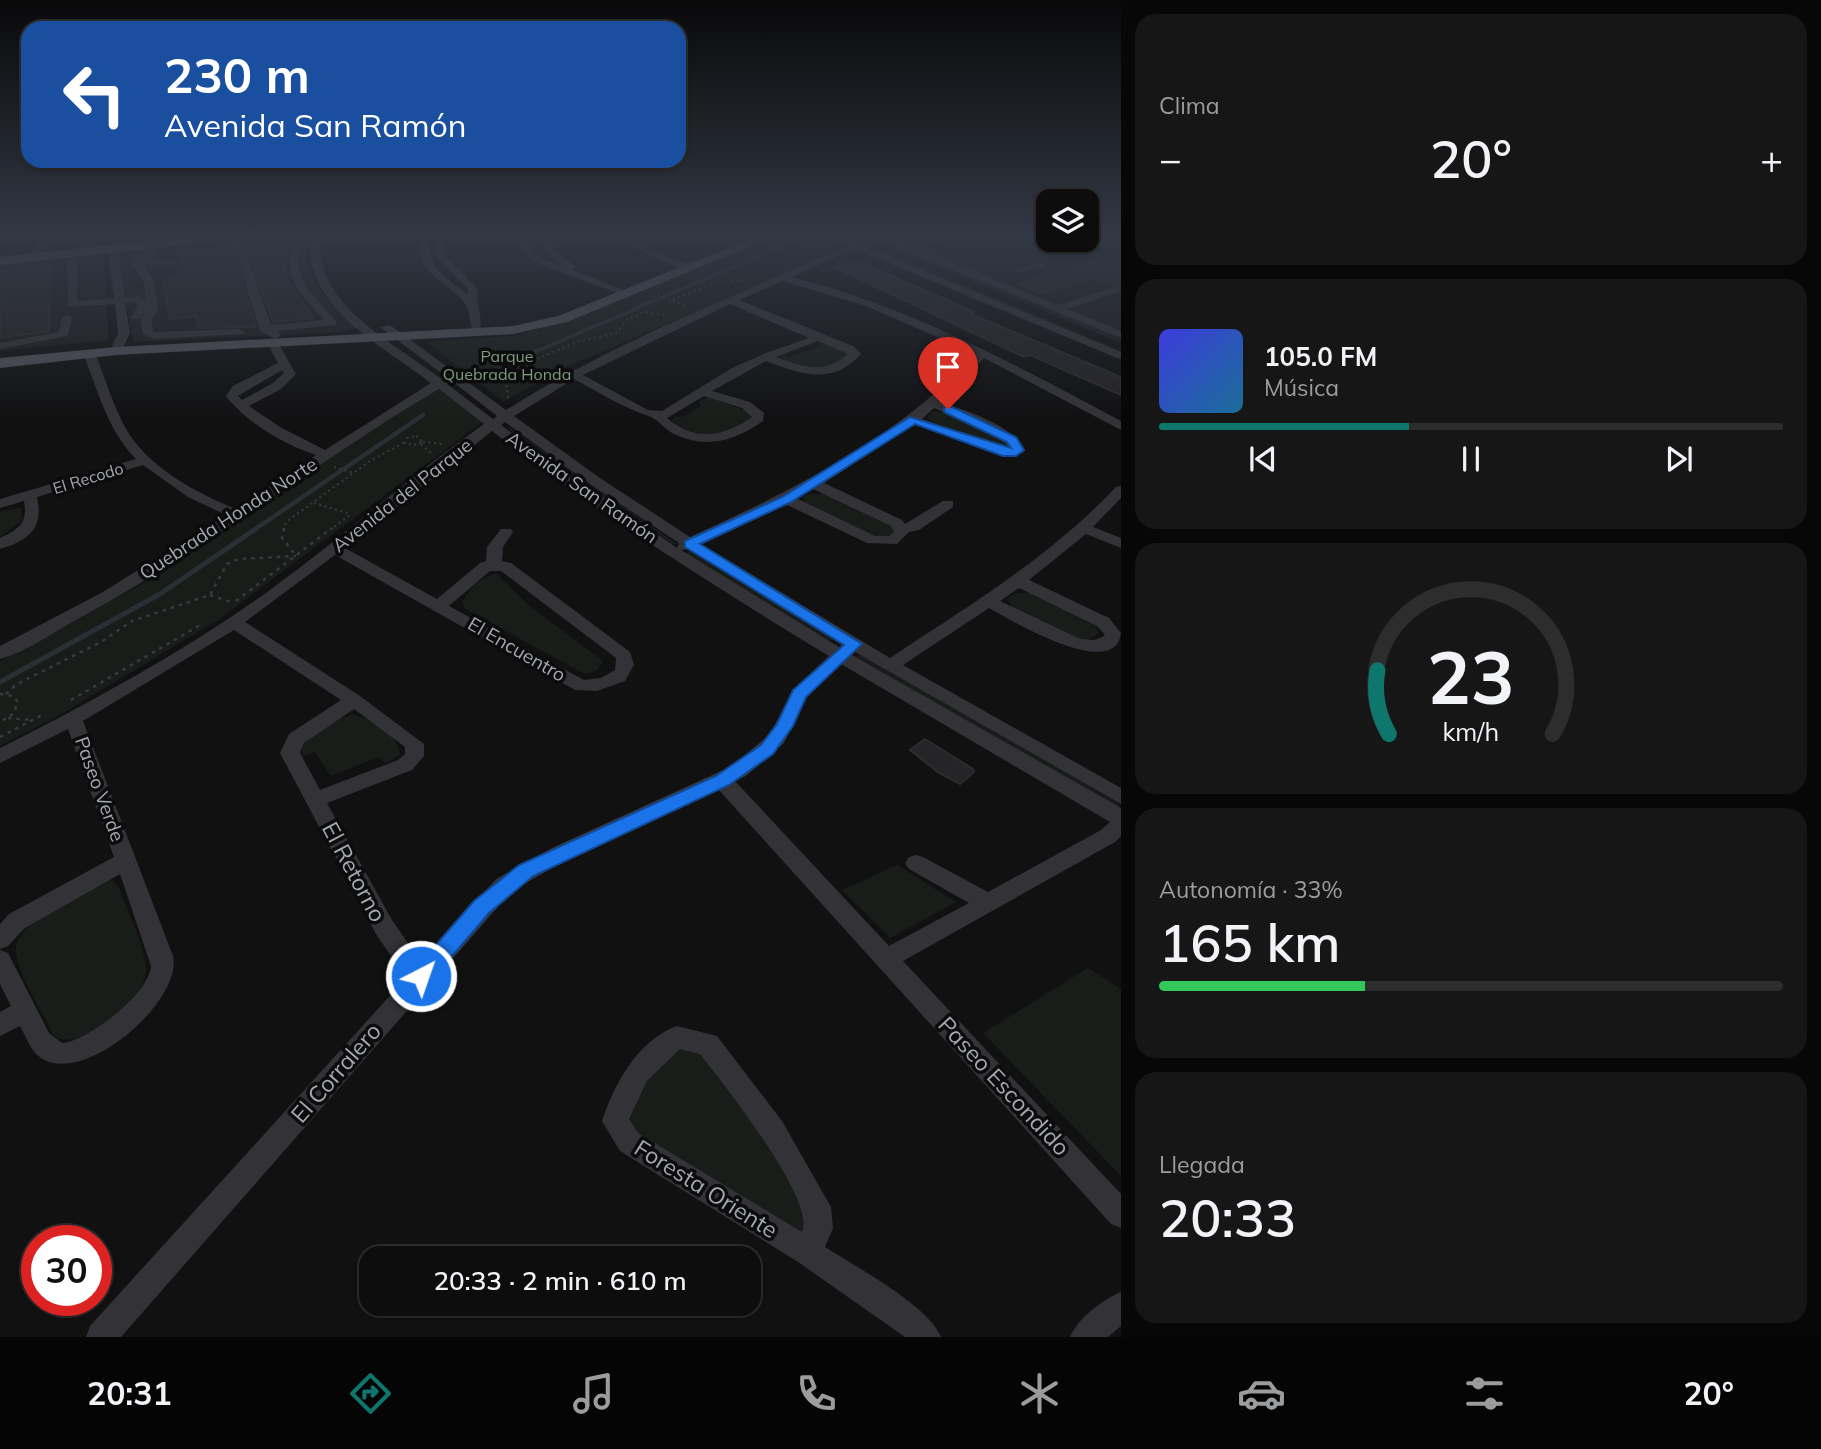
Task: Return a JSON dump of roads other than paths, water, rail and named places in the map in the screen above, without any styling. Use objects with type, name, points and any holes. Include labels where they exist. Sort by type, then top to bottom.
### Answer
[{"type":"main road","points":[[387,334],[476,326],[544,315],[604,296]]},
{"type":"main road","points":[[0,363],[89,353],[158,339],[267,334],[486,333],[539,325],[608,296]]},
{"type":"main road","points":[[0,356],[267,334]]},
{"type":"street","points":[[72,296],[72,305],[117,296]]},
{"type":"street","points":[[118,347],[124,333],[119,296]]},
{"type":"street","points":[[121,296],[138,299],[149,306]]},
{"type":"street","points":[[147,296],[156,330],[239,332]]},
{"type":"street","points":[[257,296],[267,334],[284,364],[237,389],[232,396],[240,406],[319,453]]},
{"type":"street","points":[[267,334],[331,324],[307,296]]},
{"type":"street","name":"Avenida San Ramón","points":[[333,296],[348,312],[387,334]]},
{"type":"street","name":"Avenida San Ramón","points":[[346,296],[387,334],[440,376],[847,650],[890,666],[1121,797]]},
{"type":"street","points":[[463,296],[470,302]]},
{"type":"street","points":[[471,296],[470,302],[476,326]]},
{"type":"street","name":"Avenida del Parque","points":[[0,756],[70,710],[231,615],[334,548],[502,418],[573,374],[740,296]]},
{"type":"street","points":[[843,296],[901,314],[984,352],[1121,426]]},
{"type":"street","points":[[976,296],[1119,364]]},
{"type":"street","points":[[1001,296],[1121,347]]},
{"type":"street","points":[[1027,296],[1121,335]]},
{"type":"street","points":[[1058,309],[1096,296]]},
{"type":"street","points":[[731,301],[849,348],[855,356],[836,370],[821,374],[765,357]]},
{"type":"street","points":[[137,338],[136,316],[149,306]]},
{"type":"street","points":[[149,306],[147,331],[158,339],[187,332]]},
{"type":"street","points":[[324,315],[348,312]]},
{"type":"street","points":[[0,346],[64,334],[67,318]]},
{"type":"street","points":[[267,334],[302,325]]},
{"type":"street","points":[[573,374],[645,413],[659,416],[674,412],[703,392],[765,357],[811,342],[816,337]]},
{"type":"street","points":[[674,551],[814,484],[914,419],[933,404],[984,352]]},
{"type":"street","points":[[89,353],[126,438],[146,460],[206,503],[232,513]]},
{"type":"street","name":"Quebrada Honda Norte","points":[[0,653],[109,595],[319,453],[440,376]]},
{"type":"street","points":[[659,416],[665,424],[701,441],[720,439],[758,418],[758,413],[751,407],[703,392]]},
{"type":"street","points":[[914,419],[1003,452],[1012,453],[1018,450],[1012,439],[988,426],[933,404]]},
{"type":"street","name":"Avenida San Ramón","points":[[502,418],[674,551],[847,650],[1121,818]]},
{"type":"street","name":"El Recodo","points":[[0,504],[146,460]]},
{"type":"street","points":[[814,484],[897,523],[902,529]]},
{"type":"street","name":"El Recodo","points":[[0,544],[33,524],[36,516],[30,496]]},
{"type":"street","points":[[786,499],[872,540],[892,541],[902,533],[902,529]]},
{"type":"street","points":[[890,666],[1020,582],[1118,500]]},
{"type":"street","points":[[902,529],[914,527],[948,504]]},
{"type":"street","name":"Quebrada Honda Norte","points":[[0,641],[110,583],[232,513]]},
{"type":"street","points":[[1085,529],[1121,543]]},
{"type":"street","points":[[494,564],[495,547],[506,532]]},
{"type":"street","name":"El Encuentro","points":[[334,548],[581,686],[605,685],[622,673],[624,656],[508,568],[494,564],[486,566],[440,605]]},
{"type":"street","points":[[991,603],[1078,646],[1099,648],[1110,642],[1114,635],[1103,622],[1020,582]]},
{"type":"street","name":"El Retorno","points":[[231,615],[412,739],[415,752],[400,767],[315,800]]},
{"type":"street","name":"El Corralero","points":[[101,1337],[481,907],[526,870],[722,780],[767,749],[785,726],[799,694],[847,650]]},
{"type":"street","name":"El Retorno","points":[[354,700],[300,736],[290,747],[291,757],[384,928],[410,967],[421,976]]},
{"type":"street","name":"Paseo Verde","points":[[0,960],[44,1047],[54,1052],[69,1054],[100,1041],[154,992],[162,975],[162,958],[70,710]]},
{"type":"street","name":"Paseo Escondido","points":[[722,780],[1121,1214]]},
{"type":"street","points":[[887,959],[1108,836],[1121,824]]},
{"type":"street","name":"Paseo Verde","points":[[0,939],[18,921],[125,860]]},
{"type":"street","points":[[916,863],[988,903]]},
{"type":"street","points":[[0,1025],[25,1011]]},
{"type":"street","name":"Foresta Oriente","points":[[808,1252],[818,1228],[817,1207],[773,1130],[708,1044],[677,1037],[659,1048],[621,1099],[615,1121],[629,1142],[808,1252],[908,1320],[926,1337]]},
{"type":"street","points":[[1085,1337],[1121,1307]]},
{"type":"waterway","points":[[508,363],[504,365],[664,296]]},
{"type":"waterway","points":[[254,530],[423,415]]},
{"type":"waterway","points":[[0,682],[160,594],[257,528]]},
{"type":"park label","name":"Parque Quebrada Honda","points":[[507,365]]}]
